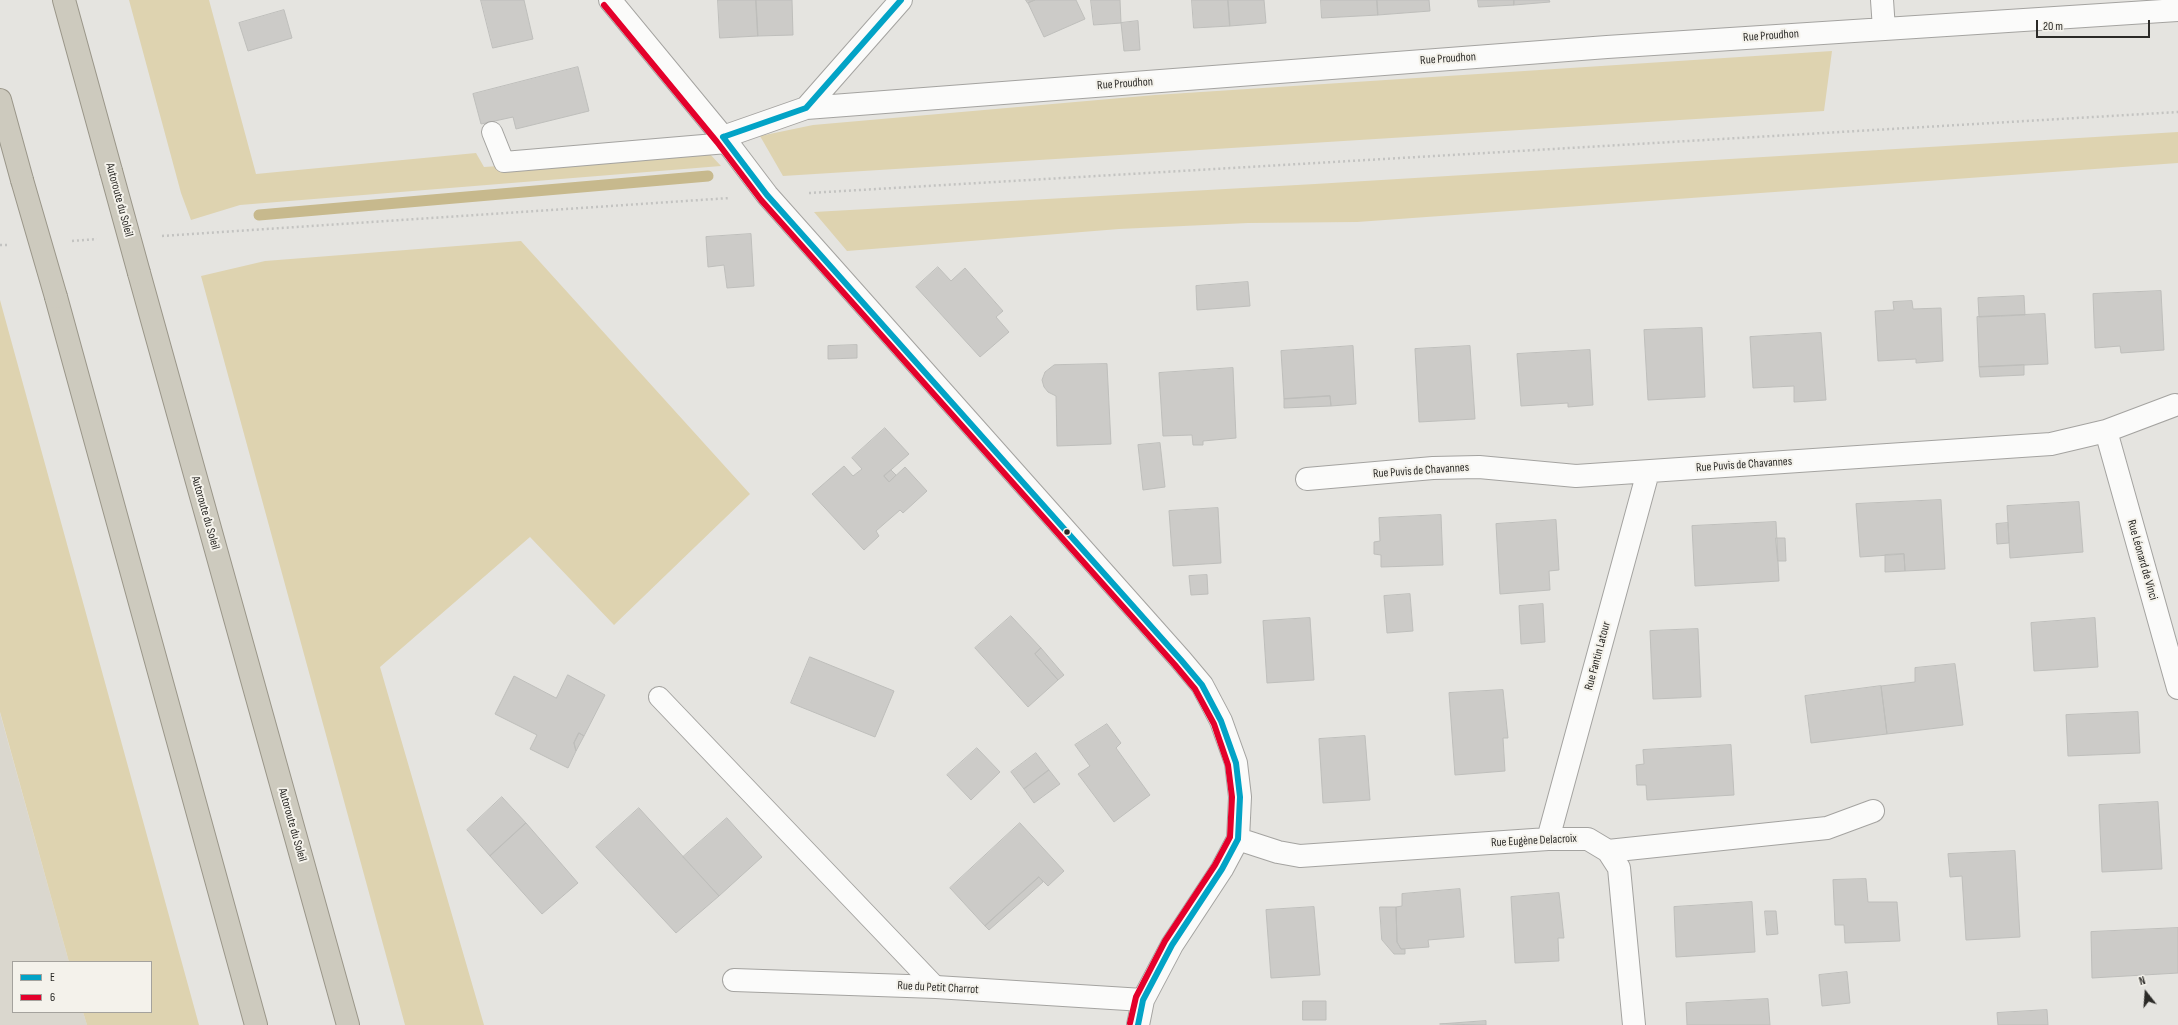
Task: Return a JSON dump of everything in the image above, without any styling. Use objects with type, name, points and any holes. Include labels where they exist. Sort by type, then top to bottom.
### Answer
[{"type":"highway","name":"Autoroute du Soleil","points":[[64,0],[348,1025]]},
{"type":"highway","points":[[0,100],[56,297],[256,1025]]},
{"type":"street","points":[[610,0],[725,140],[767,196],[1171,648],[1202,685],[1221,721],[1236,763],[1240,796],[1238,839],[1222,869],[1172,945],[1143,1000],[1138,1025]]},
{"type":"street","points":[[806,108],[901,0]]},
{"type":"street","points":[[1882,0],[1884,29]]},
{"type":"street","name":"Rue Proudhon","points":[[725,140],[806,108],[1607,47],[2178,10]]},
{"type":"street","name":"Rue Puvis de Chavannes","points":[[1307,479],[1433,468],[1479,467],[1576,476],[2051,444],[2106,431],[2175,405]]},
{"type":"street","name":"Rue Léonard de Vinci","points":[[2106,431],[2178,688]]},
{"type":"street","name":"Rue Fantin Latour","points":[[1548,839],[1648,472]]},
{"type":"street","points":[[1634,1025],[1619,868],[1608,851],[1827,828],[1873,811]]},
{"type":"street","name":"Rue Eugène Delacroix","points":[[1238,839],[1278,852],[1300,856],[1548,839],[1588,839],[1608,851]]},
{"type":"street","name":"Rue du Petit Charrot","points":[[734,980],[936,987],[1143,1000]]},
{"type":"lane","points":[[492,132],[504,162],[725,140]]},
{"type":"lane","points":[[660,697],[936,987]]},
{"type":"path","points":[[155,236],[767,196],[2178,112]]},
{"type":"path","points":[[70,241],[101,239]]},
{"type":"path","points":[[0,245],[8,245]]},
{"type":"shaded area","points":[[129,0],[209,0],[256,174],[476,153],[484,167],[708,152],[721,166],[240,205],[191,220],[181,193]]},
{"type":"shaded area","points":[[1832,51],[1824,111],[783,176],[760,136],[813,125],[1155,95]]},
{"type":"shaded area","points":[[2178,132],[2178,163],[1357,222],[1248,223],[1119,229],[847,251],[814,212],[1315,184]]},
{"type":"shaded area","points":[[521,241],[750,494],[614,625],[530,537],[380,667],[484,1025],[405,1025],[201,276],[265,261]]},
{"type":"shaded area","points":[[0,300],[199,1025],[87,1025],[83,1013],[152,1013],[152,961],[69,961],[0,712]]},
{"type":"shaded area","points":[[0,713],[69,961],[12,961],[12,1013],[83,1013],[87,1025],[0,1025]]},
{"type":"building","points":[[481,0],[524,0],[533,39],[493,48]]},
{"type":"building","points":[[718,0],[756,0],[758,36],[720,38]]},
{"type":"building","points":[[756,0],[792,0],[793,35],[758,36]]},
{"type":"building","points":[[1026,0],[1035,0],[1028,3]]},
{"type":"building","points":[[1035,0],[1076,0],[1085,19],[1044,37],[1028,3]]},
{"type":"building","points":[[1091,0],[1120,0],[1121,23],[1094,25]]},
{"type":"building","points":[[1192,0],[1228,0],[1230,26],[1194,28]]},
{"type":"building","points":[[1228,0],[1264,0],[1266,23],[1230,26]]},
{"type":"building","points":[[1321,0],[1377,0],[1378,15],[1322,18]]},
{"type":"building","points":[[1377,0],[1429,0],[1430,11],[1378,15]]},
{"type":"building","points":[[1478,0],[1514,0],[1514,5],[1479,7]]},
{"type":"building","points":[[1514,0],[1549,0],[1550,2],[1514,5]]},
{"type":"building","points":[[284,10],[292,38],[248,51],[239,23]]},
{"type":"building","points":[[1138,21],[1140,50],[1124,51],[1121,23]]},
{"type":"building","points":[[578,67],[589,111],[516,129],[513,117],[481,124],[473,94]]},
{"type":"building","points":[[751,234],[754,286],[727,288],[724,265],[708,267],[706,237]]},
{"type":"building","points":[[938,267],[951,281],[965,268],[1003,311],[996,317],[1009,332],[980,357],[916,287]]},
{"type":"building","points":[[1248,282],[1250,306],[1197,310],[1196,286]]},
{"type":"building","points":[[2161,291],[2164,350],[2121,353],[2120,346],[2095,348],[2093,294]]},
{"type":"building","points":[[2024,296],[2025,315],[1979,317],[1978,298]]},
{"type":"building","points":[[1912,301],[1913,309],[1941,308],[1943,361],[1916,363],[1916,359],[1878,361],[1875,311],[1894,310],[1893,302]]},
{"type":"building","points":[[2045,314],[2048,364],[1979,367],[1977,317]]},
{"type":"building","points":[[1702,328],[1705,397],[1648,400],[1644,330]]},
{"type":"building","points":[[1821,333],[1826,400],[1794,402],[1794,386],[1753,388],[1750,337]]},
{"type":"building","points":[[857,345],[857,358],[828,359],[828,346]]},
{"type":"building","points":[[1353,346],[1356,404],[1331,406],[1330,396],[1284,399],[1281,351]]},
{"type":"building","points":[[1470,346],[1475,419],[1419,422],[1415,349]]},
{"type":"building","points":[[1590,350],[1593,405],[1568,407],[1568,403],[1521,406],[1517,354]]},
{"type":"building","points":[[1107,364],[1111,444],[1057,446],[1056,396],[1048,392],[1044,387],[1042,380],[1045,372],[1054,365]]},
{"type":"building","points":[[2024,365],[2024,375],[1980,377],[1979,367]]},
{"type":"building","points":[[1233,368],[1236,438],[1203,441],[1203,445],[1193,445],[1192,435],[1163,436],[1159,373]]},
{"type":"building","points":[[1330,396],[1331,406],[1284,408],[1284,399]]},
{"type":"building","points":[[885,428],[909,454],[884,476],[889,482],[905,467],[927,491],[903,513],[900,510],[876,531],[879,536],[864,550],[812,494],[844,466],[853,476],[862,469],[852,458]]},
{"type":"building","points":[[1160,443],[1165,487],[1143,490],[1138,445]]},
{"type":"building","points":[[891,470],[896,475],[889,482],[884,476]]},
{"type":"building","points":[[1941,500],[1945,569],[1905,571],[1904,554],[1860,557],[1856,504]]},
{"type":"building","points":[[2079,502],[2083,552],[2010,558],[2007,506]]},
{"type":"building","points":[[1218,508],[1221,563],[1173,566],[1169,511]]},
{"type":"building","points":[[1441,515],[1443,565],[1381,567],[1381,555],[1374,554],[1374,542],[1380,541],[1379,518]]},
{"type":"building","points":[[1556,520],[1559,570],[1549,571],[1550,590],[1500,594],[1496,524]]},
{"type":"building","points":[[1776,522],[1779,581],[1695,586],[1692,526]]},
{"type":"building","points":[[2008,523],[2009,543],[1997,544],[1996,524]]},
{"type":"building","points":[[1776,538],[1785,538],[1786,561],[1778,561]]},
{"type":"building","points":[[1904,554],[1905,571],[1885,572],[1885,555]]},
{"type":"building","points":[[1207,575],[1208,594],[1191,595],[1189,576]]},
{"type":"building","points":[[1410,594],[1413,631],[1387,633],[1384,596]]},
{"type":"building","points":[[1543,604],[1545,642],[1521,644],[1519,606]]},
{"type":"building","points":[[1011,616],[1041,648],[1035,654],[1058,680],[1028,707],[975,648]]},
{"type":"building","points":[[1310,618],[1314,680],[1267,683],[1263,621]]},
{"type":"building","points":[[2095,618],[2098,667],[2034,671],[2031,623]]},
{"type":"building","points":[[1698,629],[1701,697],[1653,699],[1650,631]]},
{"type":"building","points":[[1041,648],[1064,675],[1058,680],[1035,654]]},
{"type":"building","points":[[810,657],[894,691],[875,737],[791,703]]},
{"type":"building","points":[[1955,664],[1963,725],[1887,734],[1881,686],[1915,682],[1915,668]]},
{"type":"building","points":[[568,675],[605,695],[584,736],[579,733],[574,743],[576,751],[568,768],[530,749],[537,735],[495,714],[514,676],[556,698]]},
{"type":"building","points":[[1881,686],[1887,734],[1811,743],[1805,696]]},
{"type":"building","points":[[1503,690],[1508,738],[1503,738],[1505,771],[1455,775],[1449,693]]},
{"type":"building","points":[[2138,712],[2140,753],[2068,756],[2066,715]]},
{"type":"building","points":[[1107,724],[1121,743],[1116,748],[1150,795],[1114,822],[1078,774],[1090,766],[1075,745]]},
{"type":"building","points":[[579,733],[584,736],[576,751],[574,743]]},
{"type":"building","points":[[1365,736],[1370,800],[1323,803],[1319,739]]},
{"type":"building","points":[[1731,745],[1734,795],[1647,800],[1646,785],[1637,785],[1636,765],[1644,764],[1643,750]]},
{"type":"building","points":[[977,748],[1000,772],[971,800],[947,775]]},
{"type":"building","points":[[1036,753],[1049,770],[1024,789],[1011,772]]},
{"type":"building","points":[[1049,770],[1060,784],[1034,803],[1024,789]]},
{"type":"building","points":[[502,797],[526,823],[490,856],[467,830]]},
{"type":"building","points":[[2158,802],[2162,869],[2102,872],[2099,805]]},
{"type":"building","points":[[639,808],[719,896],[676,933],[596,847]]},
{"type":"building","points":[[727,818],[762,857],[719,896],[683,857]]},
{"type":"building","points":[[526,823],[578,883],[542,914],[490,856]]},
{"type":"building","points":[[1020,823],[1064,871],[1048,886],[1039,877],[985,926],[950,888]]},
{"type":"building","points":[[2015,851],[2020,937],[1966,940],[1962,876],[1950,877],[1948,854]]},
{"type":"building","points":[[1039,877],[1043,882],[989,930],[985,926]]},
{"type":"building","points":[[1866,879],[1868,902],[1897,902],[1900,941],[1845,943],[1844,925],[1835,925],[1833,880]]},
{"type":"building","points":[[1460,889],[1464,937],[1428,940],[1429,947],[1401,949],[1397,942],[1396,907],[1402,906],[1402,894]]},
{"type":"building","points":[[1559,893],[1564,938],[1558,938],[1559,961],[1515,963],[1511,897]]},
{"type":"building","points":[[1752,902],[1755,952],[1676,957],[1674,907]]},
{"type":"building","points":[[1314,907],[1320,975],[1271,978],[1266,910]]},
{"type":"building","points":[[1380,907],[1396,907],[1397,942],[1401,949],[1405,949],[1405,954],[1394,954],[1382,940]]},
{"type":"building","points":[[1765,911],[1776,911],[1778,934],[1767,935]]},
{"type":"building","points":[[2178,928],[2178,973],[2092,978],[2091,932]]},
{"type":"building","points":[[1847,972],[1850,1003],[1822,1006],[1819,975]]},
{"type":"building","points":[[1768,999],[1770,1025],[1687,1025],[1686,1003]]},
{"type":"building","points":[[1303,1001],[1326,1001],[1326,1020],[1303,1020]]},
{"type":"building","points":[[2047,1010],[2048,1025],[1998,1025],[1997,1013]]},
{"type":"building","points":[[1486,1021],[1486,1025],[1440,1024]]},
{"type":"waterway","points":[[259,215],[708,176]]},
{"type":"transit line","name":"E","points":[[723,137],[806,108],[901,0]]},
{"type":"transit line","name":"6","points":[[604,5],[717,142],[761,200],[1175,665],[1195,689],[1214,724],[1228,765],[1232,797],[1230,837],[1215,865],[1165,941],[1136,997],[1130,1023]]},
{"type":"transit line","name":"E","points":[[723,137],[767,195],[1181,660],[1202,685],[1221,721],[1236,763],[1240,797],[1238,839],[1222,869],[1172,945],[1143,1000],[1138,1025]]}]
